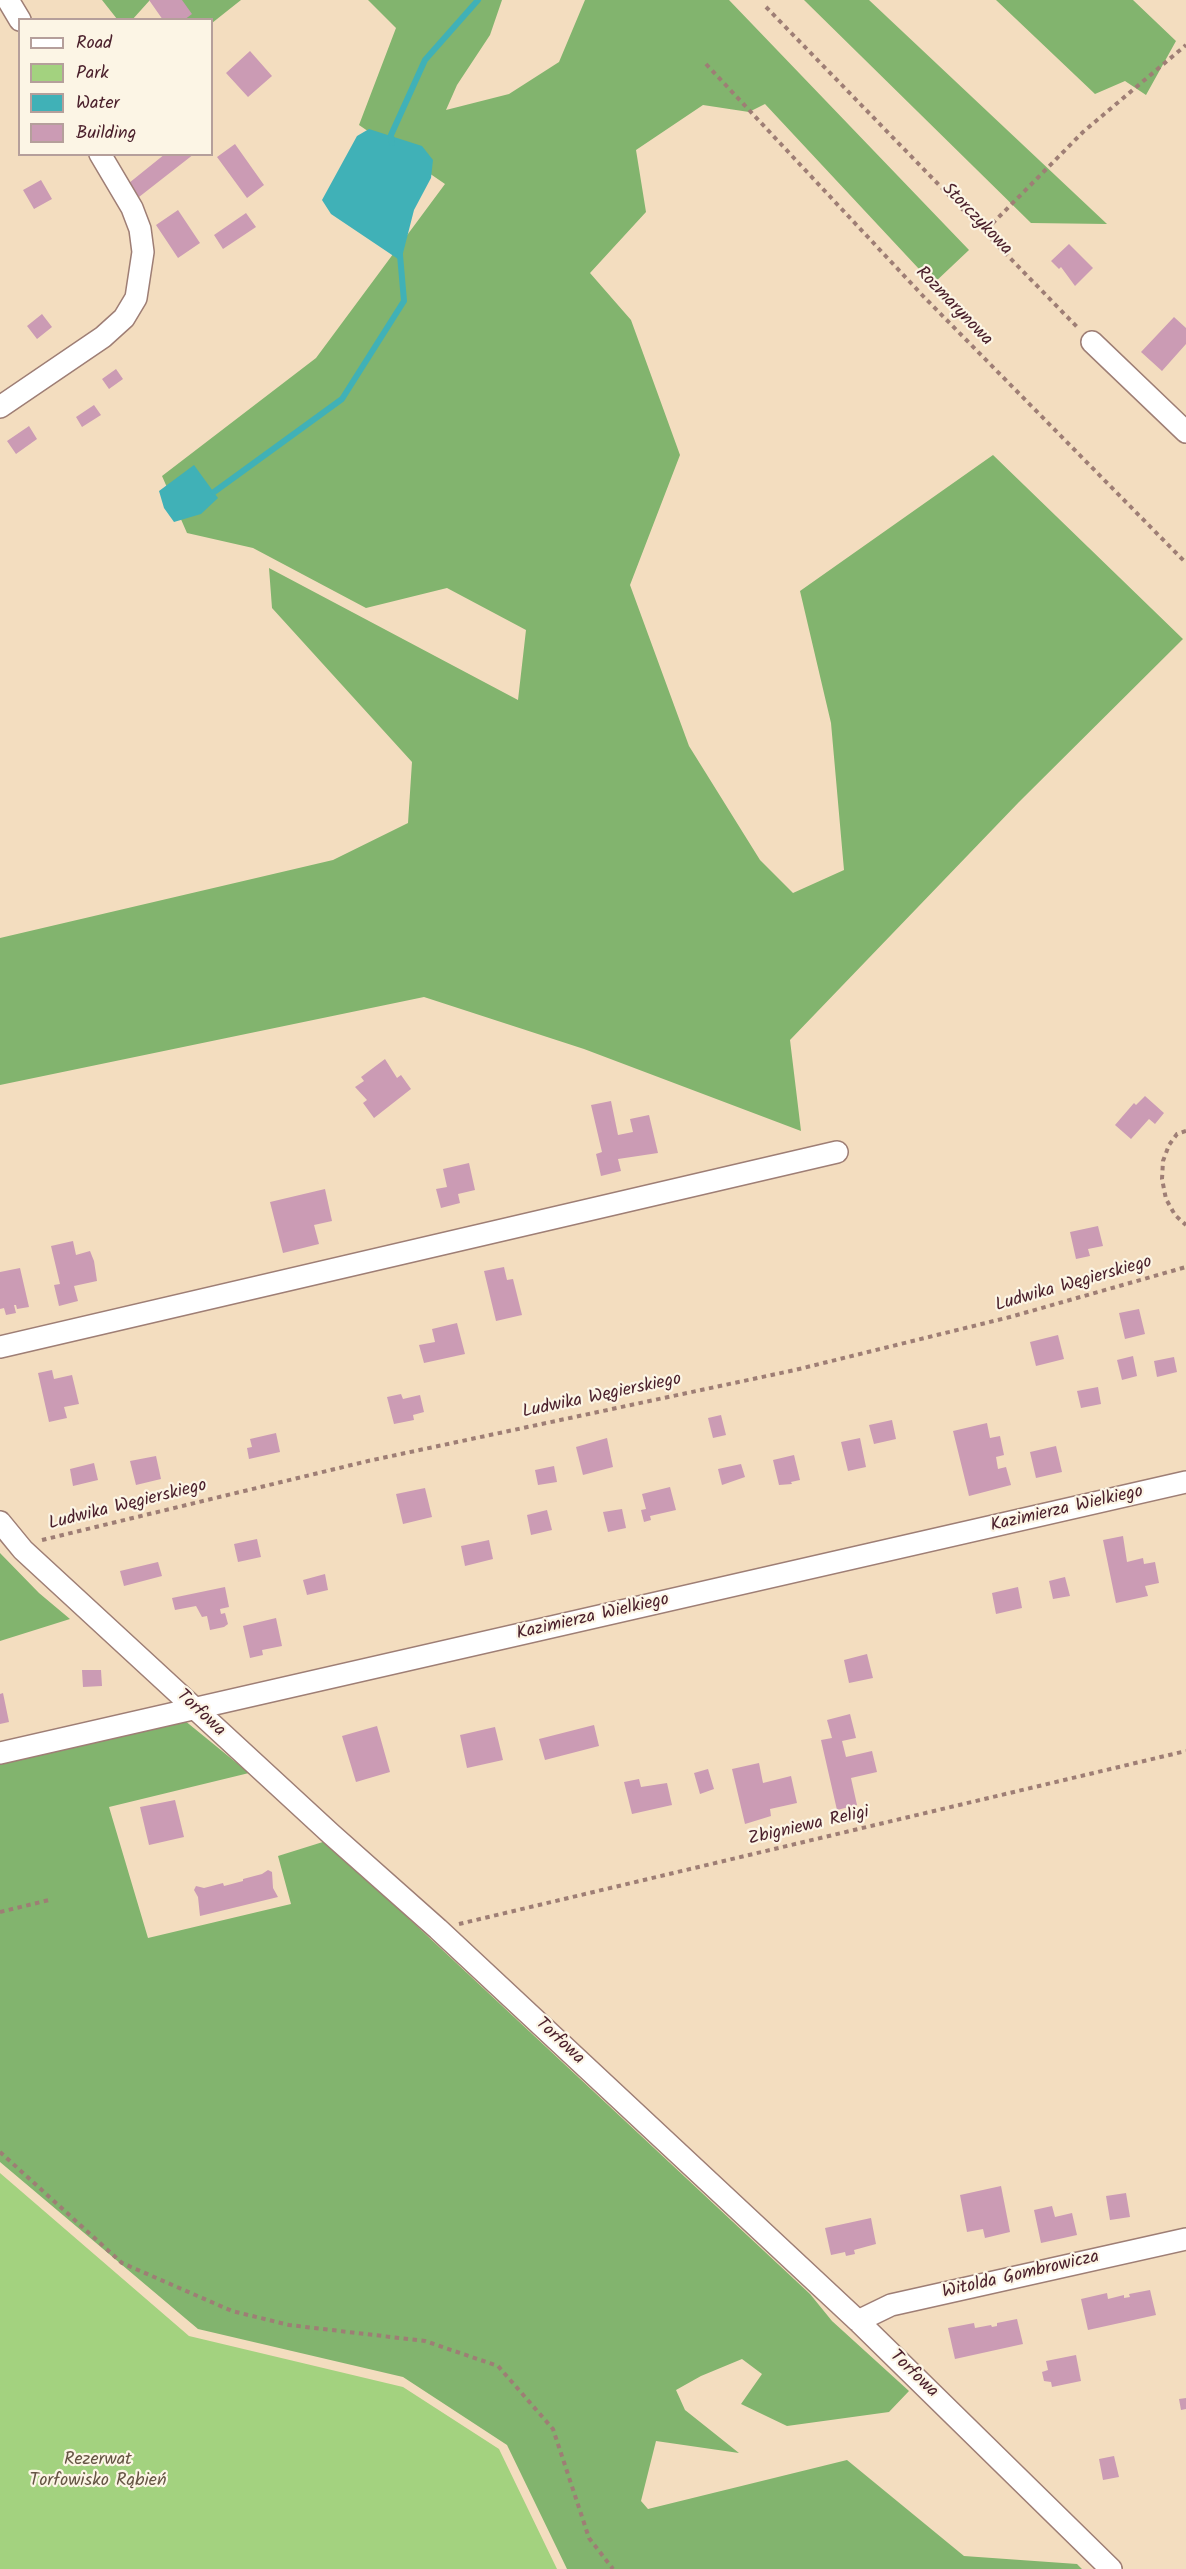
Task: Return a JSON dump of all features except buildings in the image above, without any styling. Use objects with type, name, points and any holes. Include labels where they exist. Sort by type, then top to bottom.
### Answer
[{"type":"street","points":[[8,0],[19,18]]},
{"type":"street","points":[[0,407],[103,337],[124,318],[136,298],[143,252],[140,229],[132,208],[101,156]]},
{"type":"street","points":[[1092,342],[1186,432]]},
{"type":"street","points":[[0,1347],[837,1152]]},
{"type":"street","name":"Kazimierza Wielkiego","points":[[0,1753],[1186,1482]]},
{"type":"street","name":"Torfowa","points":[[0,1522],[23,1550],[438,1929],[858,2321],[1111,2569]]},
{"type":"street","name":"Witolda Gombrowicza","points":[[858,2321],[891,2305],[1186,2239]]},
{"type":"path","name":"Storczykowa","points":[[766,7],[986,230],[1092,342]]},
{"type":"path","points":[[986,230],[1083,132],[1186,45]]},
{"type":"path","name":"Rozmarynowa","points":[[706,64],[924,297],[1186,562]]},
{"type":"path","points":[[1186,1131],[1177,1134],[1169,1145],[1163,1161],[1162,1179],[1166,1199],[1175,1215],[1186,1225]]},
{"type":"path","name":"Ludwika Węgierskiego","points":[[23,1550],[41,1540],[368,1461],[807,1367],[1010,1317],[1186,1267]]},
{"type":"path","name":"Zbigniewa Religi","points":[[438,1929],[1186,1751]]},
{"type":"path","points":[[0,1912],[49,1900]]},
{"type":"path","points":[[0,2152],[122,2263],[232,2311],[289,2325],[425,2341],[498,2366],[553,2429],[589,2538],[613,2569]]},
{"type":"green space","points":[[102,0],[150,0],[134,18],[116,18]]},
{"type":"green space","points":[[180,0],[241,0],[213,22],[213,18],[181,18]]},
{"type":"green space","points":[[368,0],[502,0],[490,35],[457,85],[446,110],[509,94],[559,62],[585,0],[729,0],[969,250],[933,284],[765,104],[749,112],[703,105],[636,150],[646,212],[590,273],[631,320],[680,455],[630,585],[689,746],[760,860],[793,893],[844,870],[831,723],[800,591],[993,455],[1183,639],[1019,802],[790,1040],[801,1131],[584,1049],[424,997],[0,1085],[0,938],[333,860],[408,823],[412,762],[272,608],[269,568],[518,700],[526,630],[447,588],[366,608],[253,548],[187,533],[162,476],[316,358],[445,184],[359,125],[396,28]]},
{"type":"green space","points":[[804,0],[869,0],[1107,224],[1031,223]]},
{"type":"green space","points":[[996,0],[1133,0],[1176,41],[1146,95],[1125,81],[1095,94]]},
{"type":"green space","points":[[0,1553],[39,1593],[70,1619],[0,1641]]},
{"type":"green space","points":[[184,1720],[249,1773],[109,1807],[148,1938],[291,1904],[278,1856],[326,1841],[810,2294],[832,2321],[909,2391],[889,2412],[787,2426],[741,2404],[762,2374],[742,2359],[701,2376],[676,2390],[685,2410],[739,2453],[656,2441],[641,2501],[648,2509],[847,2460],[964,2556],[1077,2564],[1082,2569],[567,2569],[507,2445],[403,2377],[198,2329],[0,2162],[0,1760]]},
{"type":"green space","name":"Rezerwat Torfowisko Rąbień","points":[[0,2173],[189,2336],[403,2387],[499,2449],[557,2569],[0,2569]]},
{"type":"water","points":[[369,129],[422,146],[433,160],[431,178],[414,210],[401,261],[331,214],[322,200],[357,136]]},
{"type":"water","points":[[194,465],[218,498],[201,514],[174,522],[164,508],[159,491]]},
{"type":"waterway","points":[[392,143],[391,135],[425,60],[478,0]]},
{"type":"waterway","points":[[214,492],[342,399],[404,301],[400,255]]}]
